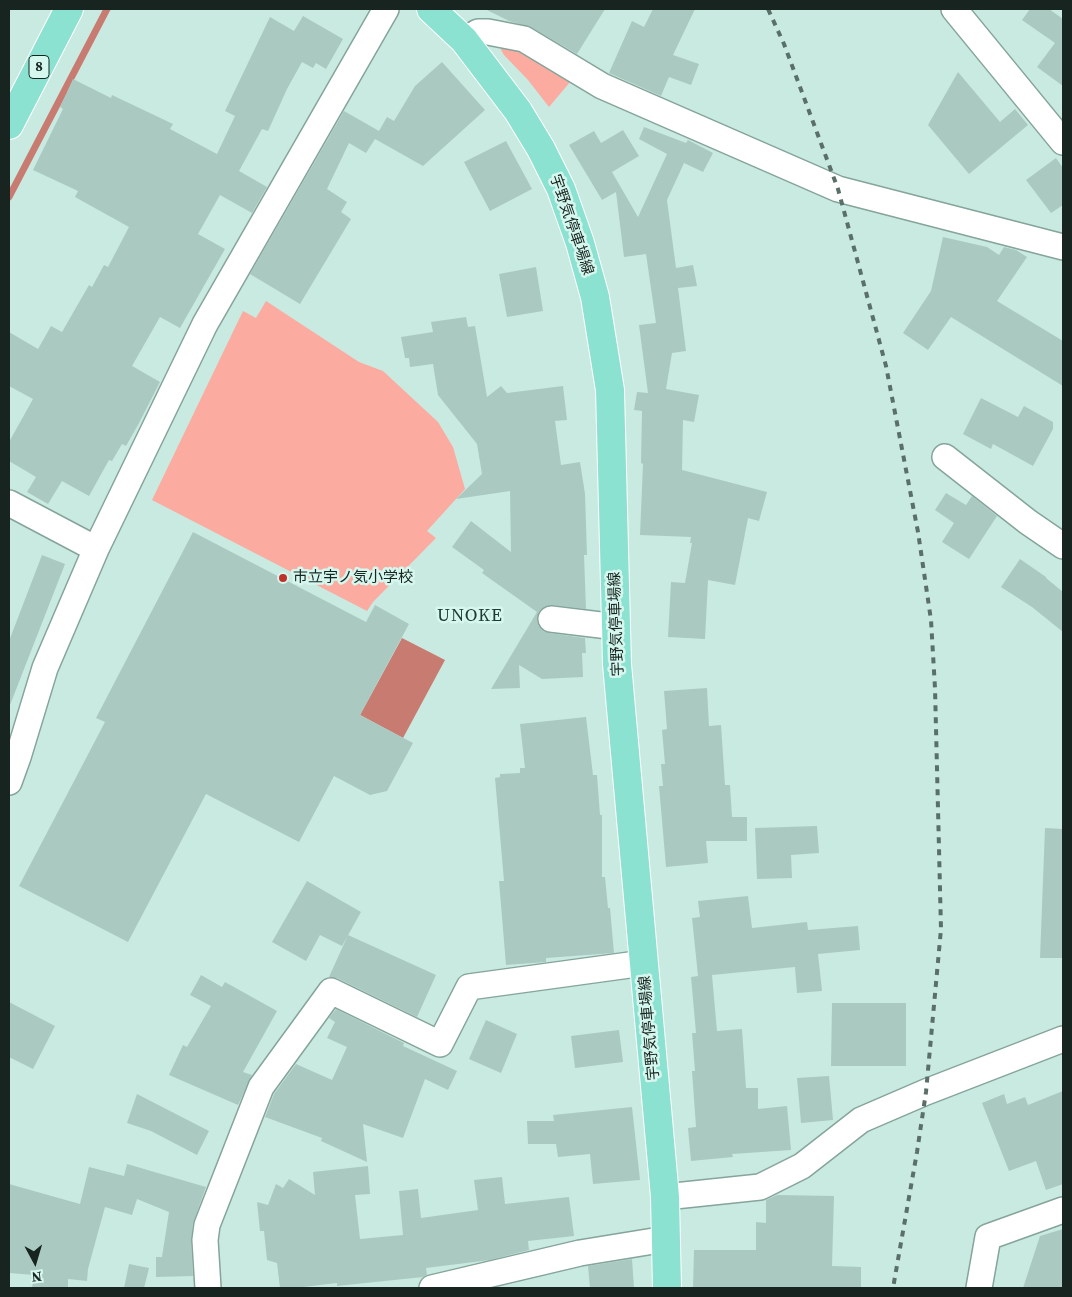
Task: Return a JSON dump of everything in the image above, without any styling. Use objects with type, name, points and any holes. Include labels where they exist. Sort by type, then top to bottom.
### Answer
[{"type":"main road","name":"8","points":[[10,117],[69,9]]},
{"type":"main road","name":"宇野気停車場線","points":[[430,9],[464,40],[518,111],[542,149],[561,189],[580,242],[595,297],[610,390],[617,664],[665,1197],[667,1288]]},
{"type":"street","points":[[9,782],[45,668],[96,549],[205,324],[386,9]]},
{"type":"street","points":[[954,9],[1063,142]]},
{"type":"street","points":[[464,40],[478,32],[488,32],[524,39],[602,86],[838,189],[1063,247]]},
{"type":"street","points":[[945,456],[1028,522],[1063,546]]},
{"type":"street","points":[[9,503],[96,549]]},
{"type":"street","points":[[551,619],[617,627]]},
{"type":"street","points":[[208,1288],[205,1240],[207,1225],[262,1087],[331,992],[440,1044],[469,987],[644,963]]},
{"type":"street","points":[[665,1197],[760,1187],[802,1166],[861,1120],[926,1092],[1063,1039]]},
{"type":"street","points":[[979,1288],[988,1237],[1063,1210]]},
{"type":"street","points":[[432,1288],[580,1253],[666,1239]]},
{"type":"shaded area","points":[[505,43],[576,75],[549,107],[528,80],[504,55],[501,50],[502,45]]},
{"type":"shaded area","points":[[266,301],[359,362],[383,371],[438,422],[453,447],[465,489],[427,531],[436,538],[373,602],[367,611],[152,500],[243,311],[256,318]]},
{"type":"shaded area","points":[[402,638],[445,660],[403,738],[360,715]]},
{"type":"building","points":[[485,9],[605,9],[577,54],[531,27],[509,21]]},
{"type":"building","points":[[653,9],[695,9],[673,55],[699,64],[691,85],[669,77],[661,96],[609,73],[632,21],[644,27]]},
{"type":"building","points":[[1030,9],[1049,9],[1063,19],[1063,86],[1037,67],[1055,43],[1022,20]]},
{"type":"building","points":[[303,16],[343,39],[326,69],[316,63],[313,68],[302,62],[287,89],[268,131],[262,129],[239,171],[267,187],[252,213],[220,195],[198,234],[225,249],[180,328],[160,317],[132,366],[160,382],[138,425],[126,446],[122,444],[112,461],[109,460],[89,496],[62,481],[48,504],[27,492],[36,477],[9,461],[9,442],[33,399],[9,386],[9,332],[38,349],[51,326],[62,332],[89,285],[92,287],[104,265],[108,267],[129,227],[75,197],[78,191],[33,170],[63,109],[60,107],[73,79],[111,98],[112,95],[173,124],[170,129],[217,154],[235,116],[225,111],[270,17],[294,31]]},
{"type":"building","points":[[442,62],[485,110],[423,166],[375,139],[366,153],[349,143],[327,189],[347,202],[341,212],[351,219],[300,304],[250,274],[344,111],[379,131],[387,117],[394,121],[415,86]]},
{"type":"building","points":[[958,72],[1000,122],[1015,109],[1028,125],[969,174],[928,125]]},
{"type":"building","points":[[644,127],[686,143],[688,140],[713,153],[703,172],[684,163],[667,200],[676,268],[693,265],[697,286],[678,288],[686,351],[672,353],[666,389],[699,395],[694,422],[683,420],[682,470],[767,492],[759,521],[748,518],[735,585],[708,580],[705,639],[668,637],[671,582],[685,583],[692,543],[690,543],[691,537],[640,535],[643,464],[641,463],[642,411],[634,410],[637,392],[648,393],[639,325],[656,323],[646,254],[624,257],[616,192],[602,200],[569,145],[594,131],[601,143],[623,130],[639,156],[612,172],[638,217],[667,154],[639,139]]},
{"type":"building","points":[[506,141],[532,189],[490,211],[464,162]]},
{"type":"building","points":[[1056,158],[1063,168],[1063,205],[1051,213],[1026,180]]},
{"type":"building","points":[[943,237],[987,247],[999,255],[1004,247],[1016,250],[1027,257],[997,301],[1063,341],[1063,386],[951,317],[928,350],[903,333],[931,291]]},
{"type":"building","points":[[536,267],[543,311],[507,317],[499,274]]},
{"type":"building","points":[[466,317],[468,327],[475,326],[487,397],[501,386],[507,393],[563,386],[567,420],[555,421],[561,465],[580,462],[585,494],[587,555],[584,555],[586,609],[553,605],[546,606],[539,611],[537,618],[538,625],[543,631],[585,638],[586,653],[582,653],[583,677],[542,679],[519,665],[520,688],[491,689],[537,612],[482,573],[484,570],[452,547],[471,521],[511,552],[510,491],[456,499],[482,474],[477,444],[438,395],[433,364],[410,367],[409,358],[405,358],[401,337],[433,332],[431,322]]},
{"type":"building","points":[[981,398],[1018,417],[1024,406],[1053,422],[1053,429],[1033,466],[993,444],[991,449],[963,434]]},
{"type":"building","points":[[946,493],[966,505],[972,496],[997,516],[969,559],[942,542],[954,523],[935,510]]},
{"type":"building","points":[[193,532],[366,622],[375,605],[409,624],[360,715],[413,743],[387,791],[370,795],[334,776],[299,842],[206,794],[128,942],[19,886],[105,722],[96,718]]},
{"type":"building","points":[[42,555],[65,564],[9,705],[9,641]]},
{"type":"building","points":[[1020,559],[1046,577],[1063,592],[1063,632],[1032,607],[1001,587]]},
{"type":"building","points":[[707,688],[709,726],[721,725],[725,785],[730,785],[732,817],[747,817],[747,841],[706,841],[708,863],[666,867],[659,786],[663,786],[661,764],[665,764],[662,730],[667,729],[664,691]]},
{"type":"building","points":[[586,717],[593,775],[597,775],[600,815],[602,815],[602,877],[605,877],[608,908],[610,908],[614,953],[546,958],[546,962],[506,965],[499,881],[504,881],[495,778],[500,777],[500,774],[520,773],[520,768],[525,768],[520,724]]},
{"type":"building","points":[[817,826],[819,853],[791,855],[792,878],[757,879],[755,828]]},
{"type":"building","points":[[1045,828],[1063,829],[1063,958],[1040,958]]},
{"type":"building","points":[[307,881],[361,912],[342,946],[320,935],[306,961],[272,942]]},
{"type":"building","points":[[748,896],[752,928],[807,922],[808,930],[858,926],[860,950],[818,954],[822,991],[797,993],[795,967],[712,975],[717,1031],[742,1029],[746,1088],[758,1088],[758,1109],[787,1106],[791,1150],[732,1154],[733,1157],[691,1161],[688,1128],[696,1127],[692,1071],[695,1071],[692,1033],[696,1033],[691,977],[698,976],[692,918],[700,917],[698,901]]},
{"type":"building","points":[[348,935],[436,975],[417,1017],[337,978],[329,977]]},
{"type":"building","points":[[201,975],[222,987],[225,982],[277,1011],[243,1072],[252,1075],[238,1105],[169,1075],[183,1045],[187,1047],[211,1006],[190,995]]},
{"type":"building","points":[[9,1002],[55,1026],[33,1069],[9,1057]]},
{"type":"building","points":[[832,1003],[906,1003],[906,1066],[831,1066]]},
{"type":"building","points":[[336,1009],[404,1043],[403,1046],[457,1071],[448,1090],[425,1079],[403,1138],[363,1124],[367,1162],[321,1141],[322,1138],[265,1117],[274,1094],[296,1064],[332,1080],[347,1047],[327,1038],[335,1022],[329,1018]]},
{"type":"building","points":[[486,1020],[517,1034],[501,1073],[469,1059]]},
{"type":"building","points":[[619,1030],[623,1062],[575,1068],[571,1036]]},
{"type":"building","points":[[829,1076],[833,1120],[801,1123],[797,1078]]},
{"type":"building","points":[[1063,1091],[1063,1184],[1046,1190],[1036,1161],[1009,1171],[982,1103],[1004,1094],[1007,1104],[1025,1097],[1028,1105]]},
{"type":"building","points":[[137,1094],[209,1131],[197,1155],[151,1131],[127,1123]]},
{"type":"building","points":[[632,1107],[640,1180],[593,1184],[590,1154],[558,1157],[556,1144],[528,1144],[527,1121],[554,1121],[553,1115]]},
{"type":"building","points":[[127,1164],[206,1187],[193,1223],[191,1241],[193,1276],[156,1277],[156,1257],[162,1257],[169,1212],[137,1199],[132,1215],[105,1207],[88,1269],[87,1281],[68,1279],[68,1288],[32,1288],[34,1275],[9,1273],[9,1184],[80,1204],[89,1167],[124,1176]]},
{"type":"building","points":[[368,1166],[370,1194],[355,1195],[360,1239],[403,1235],[399,1191],[418,1189],[421,1218],[478,1210],[474,1180],[502,1177],[505,1204],[569,1197],[574,1236],[528,1241],[529,1250],[490,1260],[426,1268],[427,1275],[423,1277],[337,1286],[337,1283],[280,1288],[277,1263],[267,1260],[264,1231],[260,1231],[257,1202],[268,1205],[276,1184],[283,1188],[289,1179],[315,1195],[313,1172]]},
{"type":"building","points":[[777,1195],[834,1196],[832,1266],[861,1267],[861,1288],[693,1288],[694,1250],[756,1250],[756,1222],[766,1223],[766,1200]]},
{"type":"building","points":[[1063,1229],[1063,1288],[1023,1288],[1040,1236]]},
{"type":"building","points":[[632,1259],[634,1288],[590,1288],[588,1266]]},
{"type":"building","points":[[129,1264],[149,1268],[144,1288],[124,1288]]},
{"type":"waterway","points":[[9,197],[107,9]]},
{"type":"railway","points":[[768,9],[784,44],[838,189],[886,366],[918,532],[931,620],[935,688],[941,929],[926,1092],[893,1288]]},
{"type":"place","name":"市立宇ノ気小学校","points":[[283,578]]},
{"type":"district","name":"UNOKE","points":[[470,616]]}]
